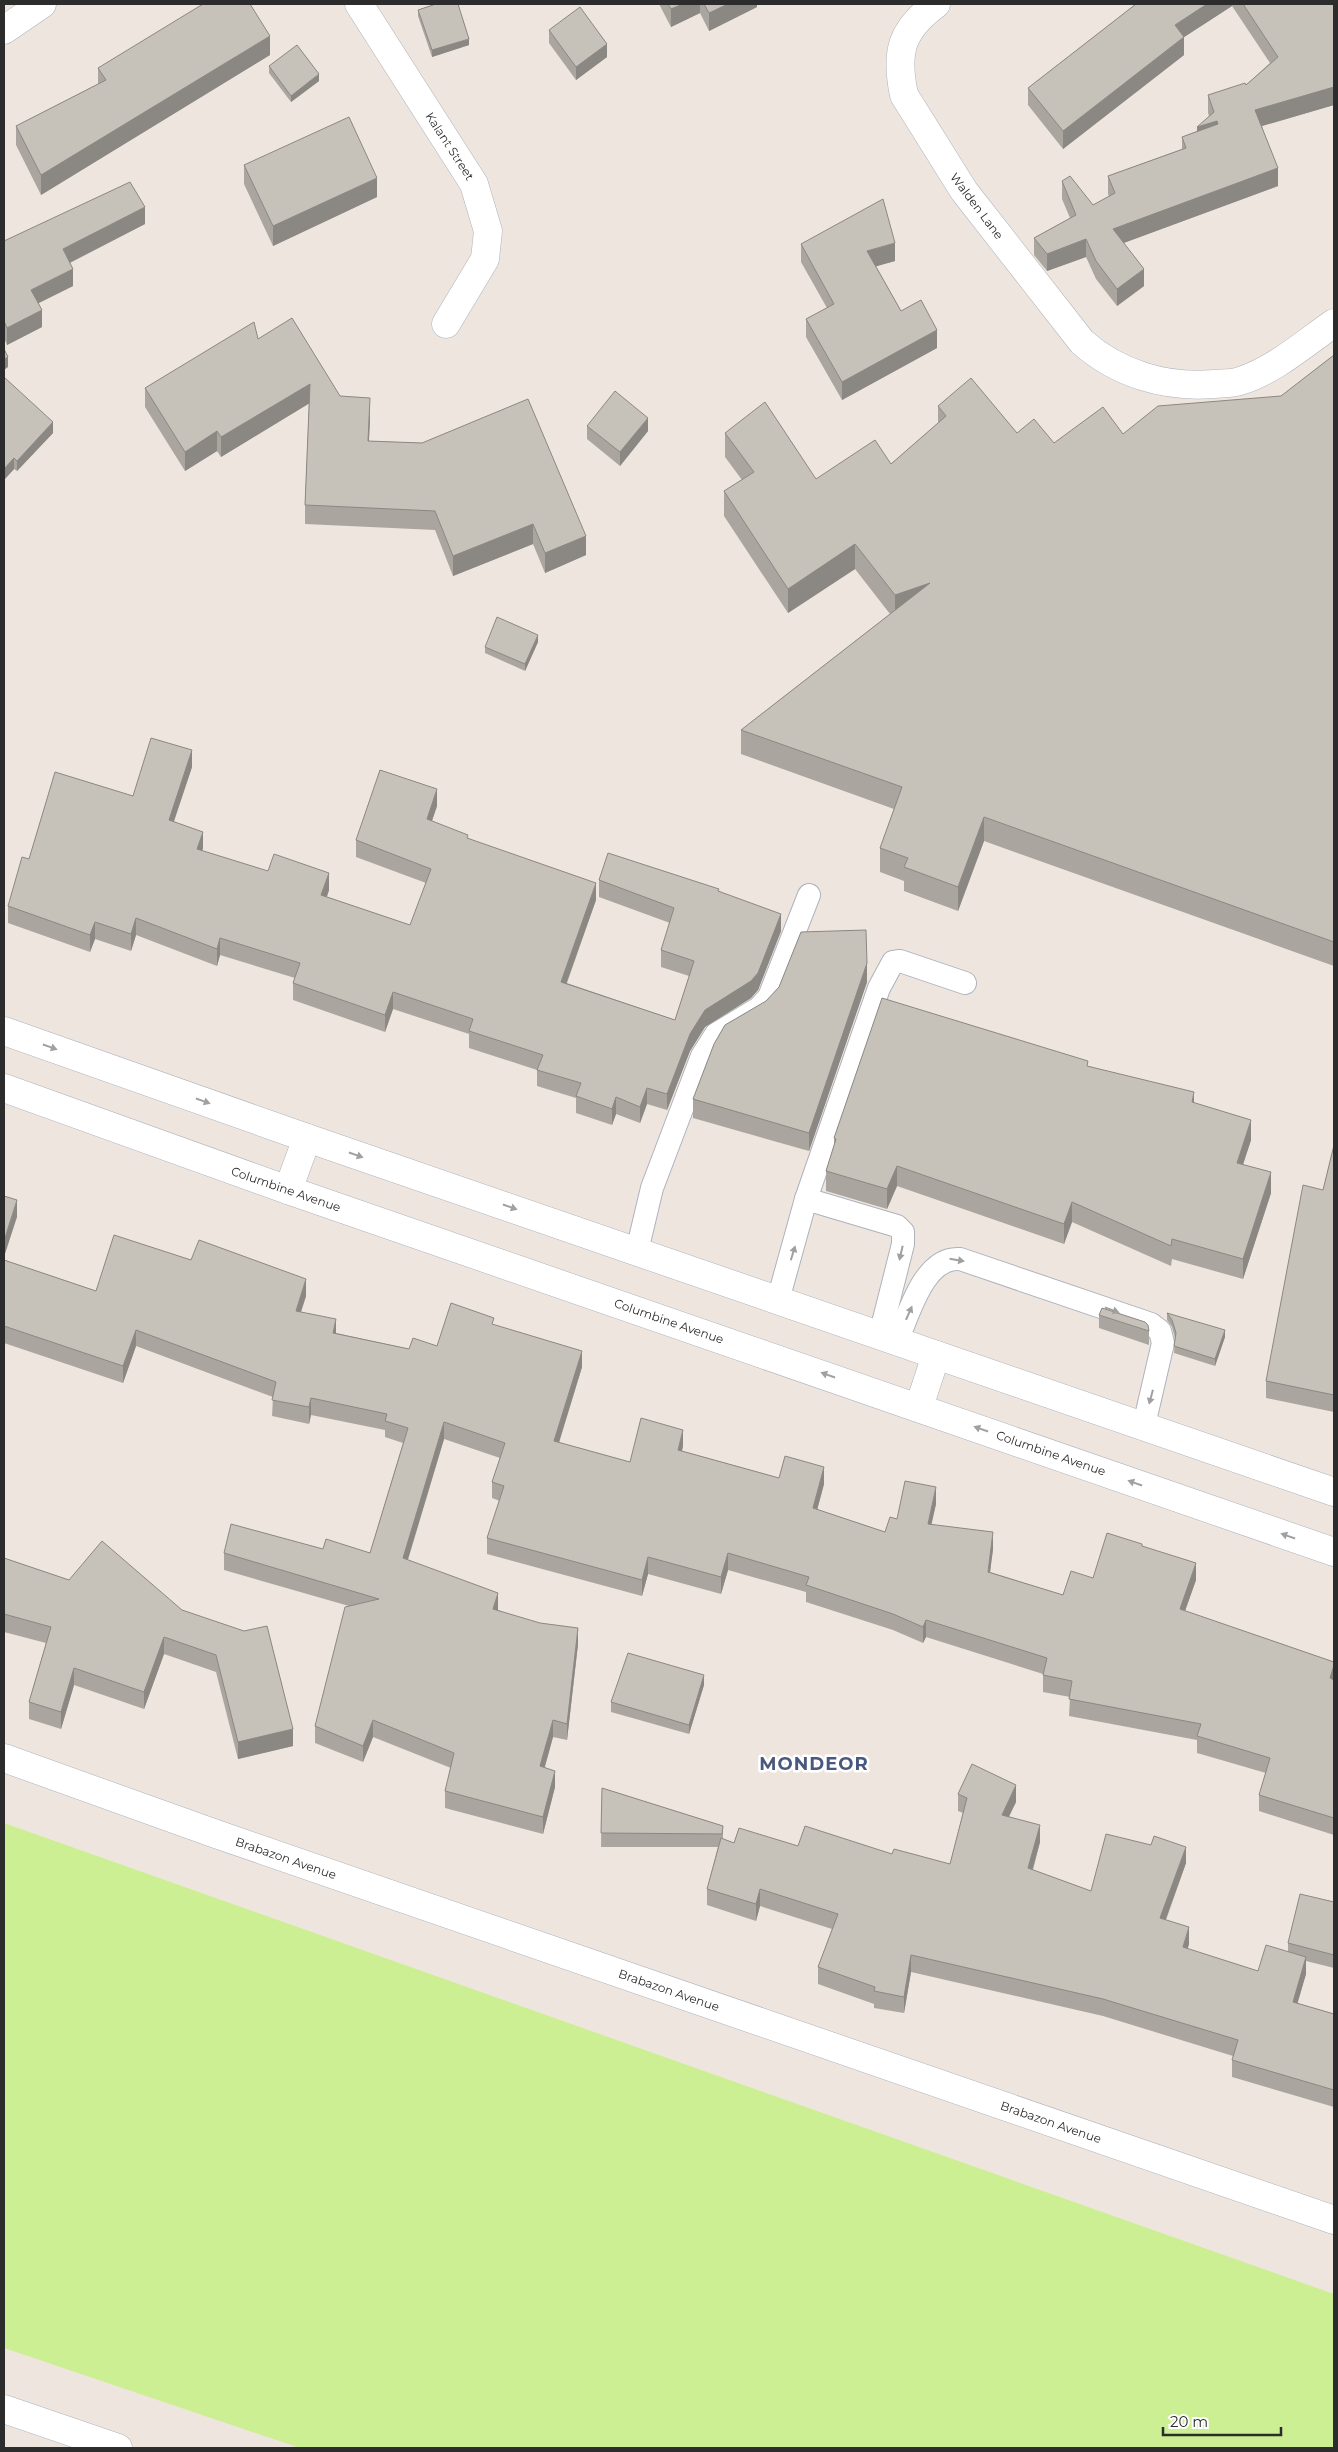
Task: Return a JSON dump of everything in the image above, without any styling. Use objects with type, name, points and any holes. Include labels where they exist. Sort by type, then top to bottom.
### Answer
[{"type":"main road","points":[[4,30],[42,4]]},
{"type":"main road","name":"Kalant Street","points":[[359,4],[474,184],[488,231],[485,259],[446,324]]},
{"type":"main road","name":"Walden Lane","points":[[936,4],[912,24],[905,38],[900,78],[904,95],[964,191],[1082,342],[1098,356],[1138,376],[1197,385],[1238,382],[1266,370],[1334,323]]},
{"type":"main road","points":[[4,1031],[307,1138],[1334,1492]]},
{"type":"main road","name":"Columbine Avenue","points":[[4,1088],[288,1190],[919,1406],[1334,1552]]},
{"type":"main road","points":[[288,1190],[307,1138]]},
{"type":"main road","points":[[919,1406],[936,1355]]},
{"type":"main road","name":"Brabazon Avenue","points":[[4,1758],[216,1834],[1334,2220]]},
{"type":"main road","points":[[4,2409],[118,2448]]},
{"type":"lane","points":[[636,1251],[652,1188],[702,1056],[716,1034],[758,1008],[769,998],[809,895]]},
{"type":"lane","points":[[778,1300],[806,1199],[879,988],[892,962],[900,960],[965,983]]},
{"type":"lane","points":[[806,1199],[897,1226],[902,1232],[903,1244],[888,1338]]},
{"type":"lane","points":[[888,1338],[937,1264],[949,1258],[960,1259],[1151,1324],[1160,1331],[1163,1343],[1144,1425]]},
{"type":"green space","points":[[4,1823],[1334,2294],[1334,2448],[300,2448],[4,2348]]},
{"type":"building","points":[[203,4],[250,4],[270,36],[41,175],[16,126],[106,80],[98,68]]},
{"type":"building","points":[[436,4],[458,4],[469,39],[432,50],[418,10]]},
{"type":"building","points":[[668,4],[683,4],[671,9]]},
{"type":"building","points":[[704,4],[728,4],[709,13]]},
{"type":"building","points":[[1136,4],[1207,4],[1175,25],[1184,37],[1063,131],[1028,88]]},
{"type":"building","points":[[1243,4],[1334,4],[1334,87],[1255,110],[1278,168],[1113,229],[1144,269],[1117,289],[1096,261],[1086,239],[1047,254],[1034,238],[1076,215],[1062,181],[1070,176],[1093,205],[1115,193],[1108,176],[1186,148],[1182,137],[1218,124],[1217,121],[1197,127],[1214,112],[1208,95],[1245,83],[1246,85],[1278,57]]},
{"type":"building","points":[[580,7],[607,44],[576,67],[549,30]]},
{"type":"building","points":[[297,45],[319,74],[291,96],[269,66]]},
{"type":"building","points":[[349,117],[377,178],[273,226],[244,165]]},
{"type":"building","points":[[130,182],[145,207],[63,249],[73,269],[31,290],[42,310],[7,328],[4,321],[4,241]]},
{"type":"building","points":[[883,199],[895,243],[867,251],[901,311],[921,300],[937,330],[842,382],[806,319],[834,304],[801,244]]},
{"type":"building","points":[[292,318],[340,396],[370,398],[368,441],[422,443],[528,399],[586,536],[545,553],[533,524],[453,556],[435,511],[305,505],[310,384],[221,437],[217,431],[185,452],[145,388],[254,322],[258,339]]},
{"type":"building","points":[[4,349],[8,357],[4,359]]},
{"type":"building","points":[[1334,355],[1334,942],[984,817],[958,887],[904,867],[908,858],[880,848],[902,787],[741,730],[930,583],[895,595],[855,544],[788,589],[724,491],[754,472],[725,433],[765,402],[816,479],[875,440],[891,464],[946,416],[938,406],[971,378],[1017,433],[1034,419],[1054,443],[1103,407],[1123,434],[1158,406],[1281,396]]},
{"type":"building","points":[[4,377],[53,422],[17,461],[14,458],[4,469]]},
{"type":"building","points":[[615,391],[648,418],[620,452],[587,426]]},
{"type":"building","points":[[497,617],[538,635],[525,664],[485,647]]},
{"type":"building","points":[[151,738],[192,750],[169,820],[203,832],[197,849],[268,871],[274,854],[329,873],[321,895],[410,925],[431,869],[356,840],[380,770],[437,789],[427,819],[468,835],[467,838],[596,883],[561,982],[675,1020],[694,961],[661,950],[674,908],[599,880],[608,853],[719,889],[718,891],[781,914],[758,973],[751,981],[705,1010],[690,1034],[667,1094],[647,1088],[640,1107],[616,1097],[612,1109],[576,1096],[581,1083],[537,1070],[543,1055],[469,1031],[473,1019],[393,992],[385,1015],[293,983],[300,963],[220,938],[217,949],[136,918],[131,934],[95,922],[90,935],[8,906],[22,857],[29,859],[55,772],[133,796]]},
{"type":"building","points":[[866,930],[867,963],[809,1133],[693,1099],[714,1044],[725,1025],[766,1001],[779,987],[801,932]]},
{"type":"building","points":[[882,998],[1088,1061],[1087,1066],[1194,1092],[1192,1102],[1251,1120],[1237,1163],[1271,1172],[1243,1259],[1172,1239],[1171,1246],[1072,1202],[1064,1224],[897,1166],[887,1189],[826,1171],[836,1139],[834,1138]]},
{"type":"building","points":[[1334,1145],[1334,1395],[1266,1381],[1303,1185],[1323,1190]]},
{"type":"building","points":[[4,1196],[17,1200],[4,1241]]},
{"type":"building","points":[[114,1235],[191,1260],[199,1240],[306,1279],[296,1311],[336,1319],[333,1333],[409,1349],[413,1338],[437,1346],[451,1303],[494,1318],[492,1324],[582,1351],[554,1441],[630,1462],[641,1418],[683,1430],[678,1450],[779,1478],[785,1456],[824,1467],[813,1508],[885,1532],[890,1517],[897,1519],[905,1481],[936,1487],[928,1524],[993,1532],[988,1572],[1063,1595],[1071,1571],[1093,1578],[1107,1533],[1196,1563],[1180,1609],[1334,1662],[1330,1678],[1334,1680],[1334,1818],[1259,1795],[1270,1758],[1197,1736],[1201,1724],[1069,1699],[1072,1681],[1043,1675],[1047,1658],[926,1620],[923,1627],[893,1614],[806,1585],[809,1577],[728,1553],[721,1577],[648,1557],[642,1580],[487,1538],[504,1486],[492,1482],[505,1443],[444,1422],[403,1558],[498,1593],[493,1609],[540,1623],[578,1628],[567,1724],[553,1720],[540,1766],[555,1771],[543,1817],[445,1791],[454,1753],[373,1720],[363,1746],[315,1726],[345,1607],[379,1599],[224,1553],[231,1524],[323,1549],[326,1539],[370,1553],[408,1428],[385,1421],[387,1414],[311,1398],[309,1407],[272,1400],[276,1382],[136,1330],[123,1366],[4,1326],[4,1260],[96,1291]]},
{"type":"building","points":[[1102,1308],[1145,1322],[1148,1325],[1149,1331],[1099,1315]]},
{"type":"building","points":[[1167,1313],[1225,1330],[1215,1359],[1174,1346],[1176,1333],[1172,1320]]},
{"type":"building","points":[[102,1541],[182,1610],[244,1631],[267,1626],[293,1729],[238,1742],[216,1655],[164,1637],[144,1692],[74,1668],[61,1712],[29,1702],[51,1627],[4,1614],[4,1558],[69,1580]]},
{"type":"building","points":[[628,1653],[704,1675],[689,1725],[611,1702]]},
{"type":"building","points":[[972,1764],[1016,1785],[1002,1815],[1040,1825],[1028,1868],[1091,1891],[1106,1834],[1151,1845],[1154,1836],[1186,1847],[1160,1918],[1189,1927],[1183,1947],[1258,1971],[1266,1945],[1306,1957],[1293,2002],[1334,2014],[1334,2090],[1232,2060],[1238,2040],[1103,1999],[911,1955],[904,1997],[874,1991],[875,1987],[818,1967],[838,1914],[760,1889],[756,1904],[707,1889],[721,1838],[734,1843],[739,1828],[798,1846],[805,1826],[892,1854],[894,1849],[950,1864],[967,1798],[958,1794]]},
{"type":"building","points":[[602,1788],[723,1826],[722,1834],[601,1833]]},
{"type":"building","points":[[1300,1894],[1334,1902],[1334,1955],[1288,1943]]},
{"type":"district","name":"MONDEOR","points":[[814,1764]]}]
